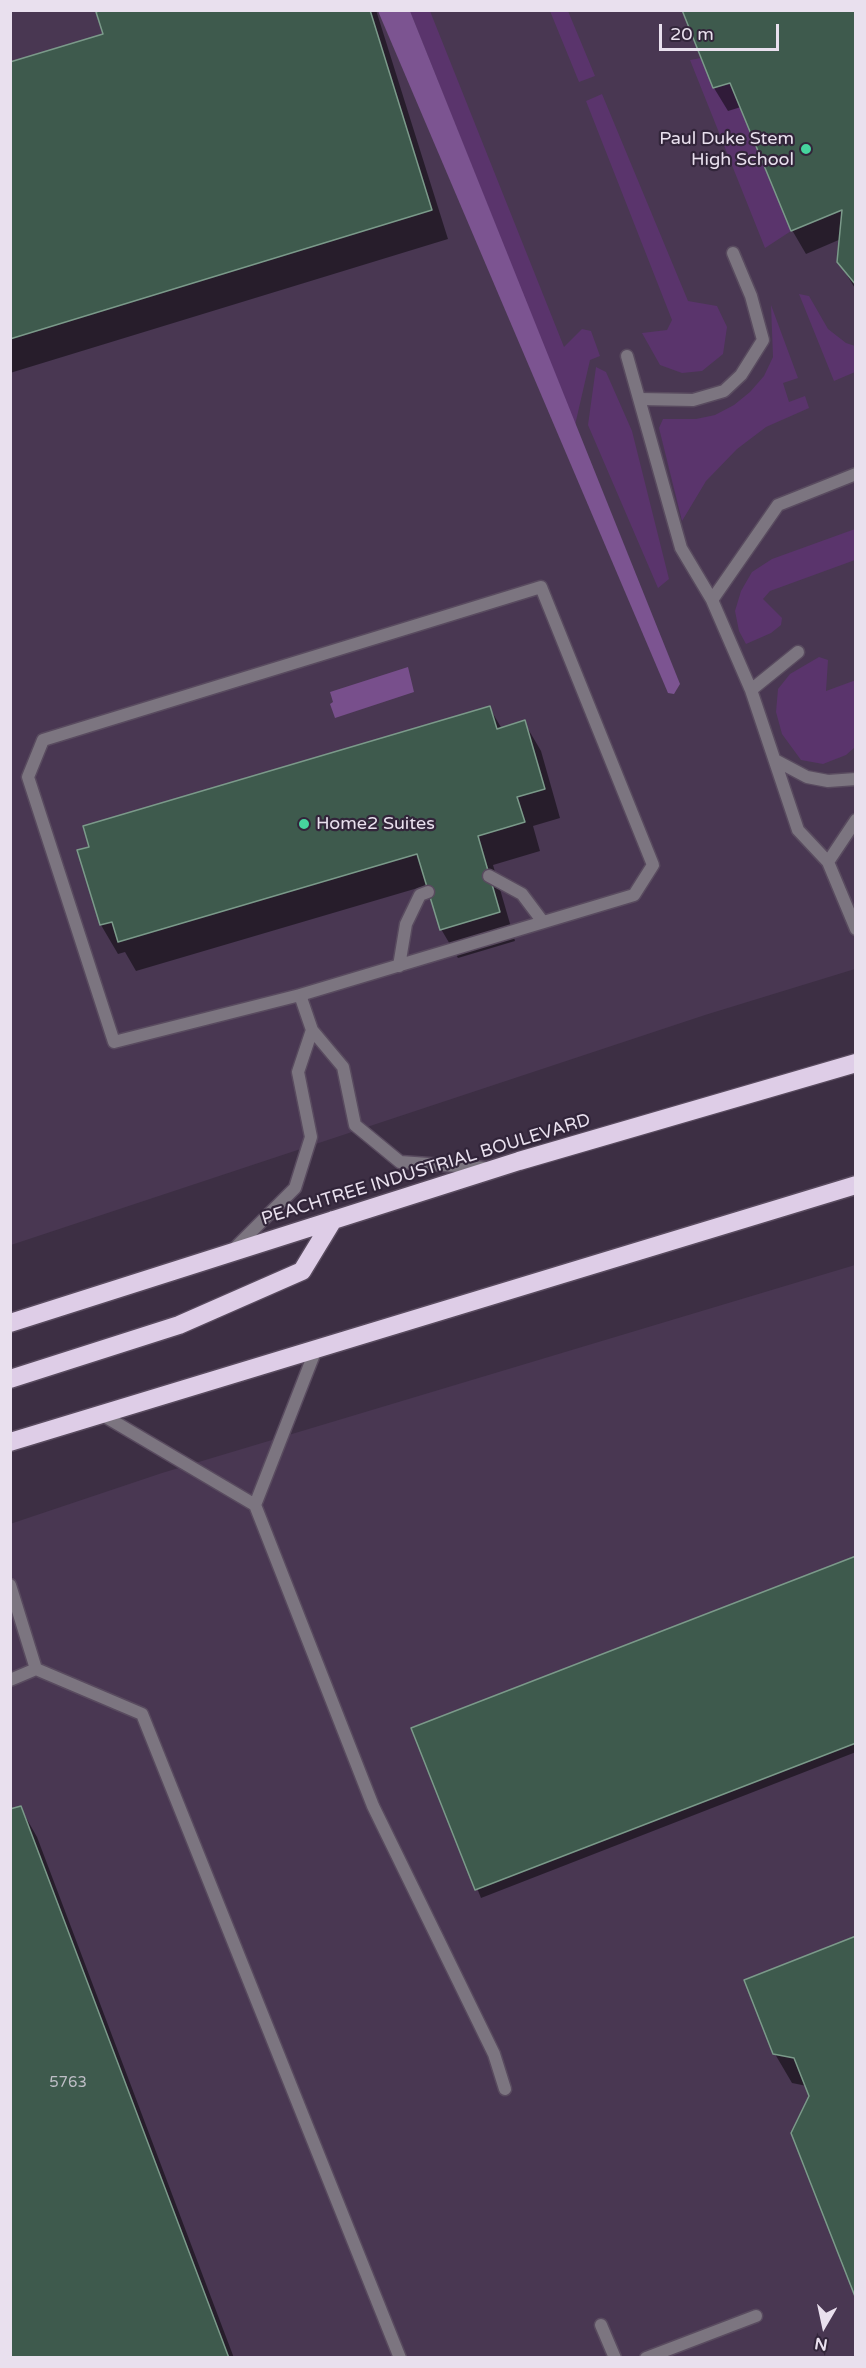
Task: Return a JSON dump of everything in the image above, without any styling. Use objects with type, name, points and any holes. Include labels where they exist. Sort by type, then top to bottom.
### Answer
[{"type":"highway","name":"PEACHTREE INDUSTRIAL BOULEVARD","points":[[10,1323],[496,1169],[855,1063]]},
{"type":"highway","points":[[10,1442],[855,1185]]},
{"type":"highway","points":[[10,1379],[179,1325],[302,1271],[333,1220]]},
{"type":"street","points":[[640,399],[693,400],[724,391],[741,375],[763,340],[752,296],[734,254]]},
{"type":"street","points":[[627,356],[681,548],[712,600],[751,690],[798,830],[828,862],[855,929]]},
{"type":"street","points":[[712,600],[778,506],[855,474]]},
{"type":"street","points":[[541,587],[654,865],[634,895],[543,922],[300,995],[114,1042],[28,777],[43,740],[541,587]]},
{"type":"street","points":[[751,690],[798,652]]},
{"type":"street","points":[[775,760],[807,777],[828,781],[855,779]]},
{"type":"street","points":[[828,862],[855,820]]},
{"type":"street","points":[[489,876],[522,894],[543,922]]},
{"type":"street","points":[[399,966],[406,924],[420,895],[428,891]]},
{"type":"street","points":[[300,995],[312,1030],[343,1067],[355,1125],[400,1162],[496,1169]]},
{"type":"street","points":[[229,1253],[295,1188],[311,1137],[298,1072],[312,1030]]},
{"type":"street","points":[[255,1504],[316,1349]]},
{"type":"street","points":[[101,1414],[255,1504],[373,1806],[494,2054],[505,2089]]},
{"type":"street","points":[[10,1585],[36,1669]]},
{"type":"street","points":[[10,1680],[36,1669],[142,1714],[400,2358]]},
{"type":"street","points":[[646,2358],[756,2316]]},
{"type":"street","points":[[601,2325],[615,2358]]},
{"type":"shaded area","points":[[10,11],[855,11],[855,969],[705,1015],[11,1245]]},
{"type":"shaded area","points":[[378,11],[410,11],[680,684],[674,694],[668,693]]},
{"type":"shaded area","points":[[410,11],[430,11],[564,347],[582,329],[591,331],[600,356],[590,360],[575,425]]},
{"type":"shaded area","points":[[550,11],[568,11],[595,76],[579,82]]},
{"type":"shaded area","points":[[701,58],[713,88],[730,83],[791,231],[765,248],[690,60]]},
{"type":"shaded area","points":[[602,94],[688,301],[717,306],[727,327],[723,354],[702,371],[682,373],[660,365],[642,333],[667,330],[672,320],[586,101]]},
{"type":"shaded area","points":[[799,294],[809,296],[828,329],[846,343],[855,346],[855,372],[834,381]]},
{"type":"shaded area","points":[[771,305],[798,378],[783,383],[789,402],[805,396],[809,408],[766,427],[737,449],[706,481],[682,521],[659,428],[663,419],[696,419],[715,415],[734,405],[750,392],[764,376],[773,357]]},
{"type":"shaded area","points":[[596,367],[606,372],[632,431],[669,579],[658,588],[588,425]]},
{"type":"shaded area","points":[[855,529],[855,560],[770,591],[763,599],[782,618],[781,625],[771,633],[746,644],[739,631],[735,611],[741,591],[752,572],[772,559]]},
{"type":"shaded area","points":[[819,657],[828,660],[826,691],[856,680],[855,747],[846,755],[823,764],[801,760],[782,734],[776,712],[778,689],[790,674]]},
{"type":"shaded area","points":[[408,667],[414,692],[335,718],[330,704],[333,702],[330,692]]},
{"type":"shaded area","points":[[855,1265],[855,2357],[11,2357],[10,1524],[162,1473]]},
{"type":"building","points":[[101,10],[370,10],[432,210],[10,339],[10,62],[103,34],[96,12]]},
{"type":"building","name":"Paul Duke Stem High School","points":[[682,10],[856,10],[856,285],[837,262],[842,210],[791,231],[730,83],[713,88]]},
{"type":"building","name":"Home2 Suites","points":[[490,706],[497,729],[525,720],[545,789],[517,797],[525,822],[478,836],[500,912],[440,930],[417,854],[118,942],[112,922],[100,925],[77,850],[89,847],[83,826]]},
{"type":"building","points":[[856,1556],[856,1743],[475,1890],[411,1728]]},
{"type":"building","points":[[21,1806],[229,2358],[10,2358],[10,1809]]},
{"type":"building","points":[[856,1936],[856,2299],[791,2133],[809,2096],[794,2058],[773,2054],[744,1980]]},
{"type":"place","name":"Paul Duke Stem High School","points":[[806,149]]},
{"type":"place","name":"Home2 Suites","points":[[304,824]]}]
